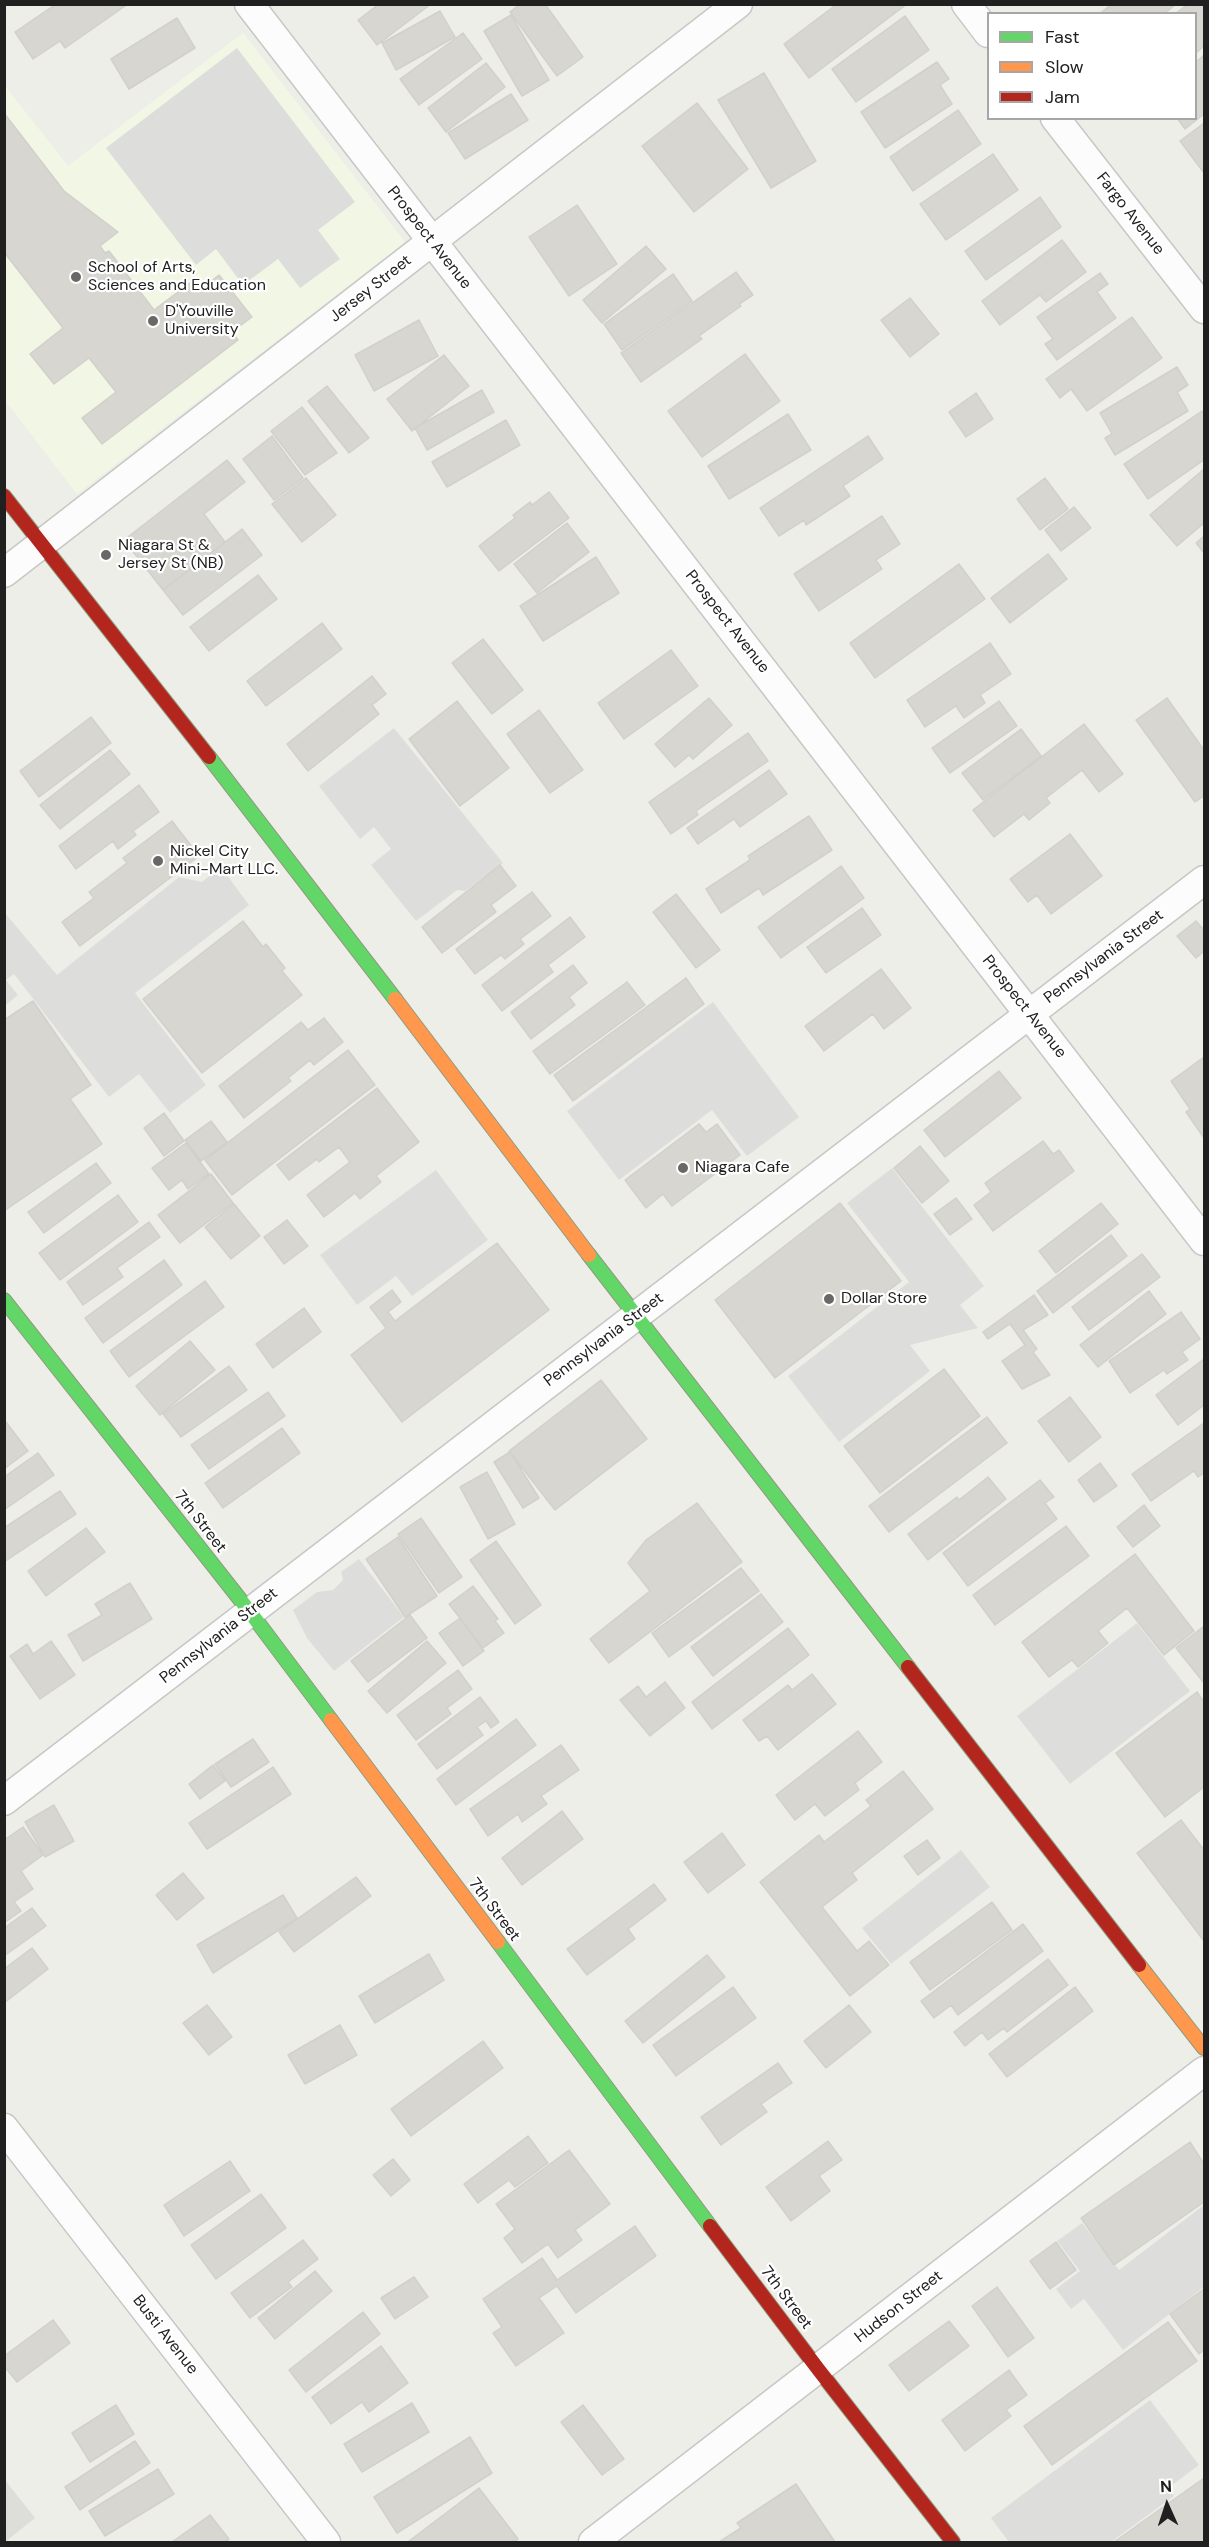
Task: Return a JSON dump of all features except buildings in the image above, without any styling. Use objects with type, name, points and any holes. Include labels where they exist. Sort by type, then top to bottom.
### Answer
[{"type":"main road","points":[[4,496],[276,843],[636,1316],[1204,2048]]},
{"type":"main road","name":"7th Street","points":[[4,1300],[250,1612],[818,2369],[952,2542]]},
{"type":"street","name":"Prospect Avenue","points":[[249,4],[1204,1241]]},
{"type":"street","name":"Jersey Street","points":[[4,573],[738,4]]},
{"type":"street","points":[[966,4],[987,32]]},
{"type":"street","name":"Fargo Avenue","points":[[1057,120],[1204,309]]},
{"type":"street","name":"Pennsylvania Street","points":[[4,1801],[1204,880]]},
{"type":"street","name":"Hudson Street","points":[[592,2542],[1204,2071]]},
{"type":"street","name":"Busti Avenue","points":[[4,2128],[326,2542]]},
{"type":"shaded area","name":"D'Youville University","points":[[243,33],[405,242],[77,494],[5,400],[4,85],[68,166]]},
{"type":"shaded area","points":[[237,48],[355,202],[318,230],[340,259],[300,288],[278,259],[243,285],[216,249],[196,265],[106,148]]},
{"type":"shaded area","points":[[394,728],[503,863],[465,891],[457,890],[416,921],[371,865],[391,849],[374,827],[360,839],[319,786]]},
{"type":"shaded area","points":[[221,867],[249,905],[135,993],[206,1085],[170,1113],[139,1074],[109,1097],[14,974],[6,980],[18,995],[5,1006],[5,913],[57,975],[179,877],[202,882]]},
{"type":"shaded area","points":[[713,1002],[799,1117],[747,1156],[712,1110],[619,1180],[567,1111]]},
{"type":"shaded area","points":[[892,1168],[984,1286],[960,1305],[978,1328],[910,1345],[930,1371],[839,1442],[788,1376],[909,1282],[847,1203]]},
{"type":"shaded area","points":[[436,1170],[488,1240],[412,1296],[396,1276],[357,1305],[320,1255]]},
{"type":"shaded area","points":[[359,1559],[404,1617],[334,1671],[307,1638],[293,1610],[317,1592],[333,1590],[343,1580],[341,1572]]},
{"type":"shaded area","points":[[1137,1623],[1190,1691],[1070,1784],[1017,1716]]},
{"type":"shaded area","points":[[961,1850],[990,1887],[891,1964],[862,1928]]},
{"type":"shaded area","points":[[1204,2205],[1204,2287],[1123,2350],[1084,2299],[1071,2309],[1056,2289],[1080,2271],[1057,2241],[1082,2223],[1119,2270]]},
{"type":"shaded area","points":[[1150,2400],[1199,2465],[1168,2488],[1174,2496],[1111,2542],[1009,2542],[991,2518]]},
{"type":"shaded area","points":[[5,2480],[35,2518],[5,2542]]},
{"type":"traffic: fast","points":[[209,757],[395,999]]},
{"type":"traffic: fast","points":[[589,1255],[908,1667]]},
{"type":"traffic: fast","points":[[4,1300],[250,1612],[331,1720]]},
{"type":"traffic: fast","points":[[498,1942],[710,2226]]},
{"type":"traffic: slow","points":[[395,999],[589,1255]]},
{"type":"traffic: slow","points":[[331,1720],[498,1942]]},
{"type":"traffic: slow","points":[[1139,1965],[1204,2048]]},
{"type":"traffic: jam","points":[[4,496],[209,757]]},
{"type":"traffic: jam","points":[[908,1667],[1139,1965]]},
{"type":"traffic: jam","points":[[710,2226],[953,2542]]},
{"type":"place","name":"School of Arts, Sciences and Education","points":[[76,277]]},
{"type":"place","name":"D'Youville University","points":[[153,321]]},
{"type":"place","name":"Niagara St & Jersey St (NB)","points":[[106,555]]},
{"type":"place","name":"Nickel City Mini-Mart LLC.","points":[[158,861]]},
{"type":"place","name":"Niagara Cafe","points":[[683,1168]]},
{"type":"place","name":"Dollar Store","points":[[829,1299]]}]
